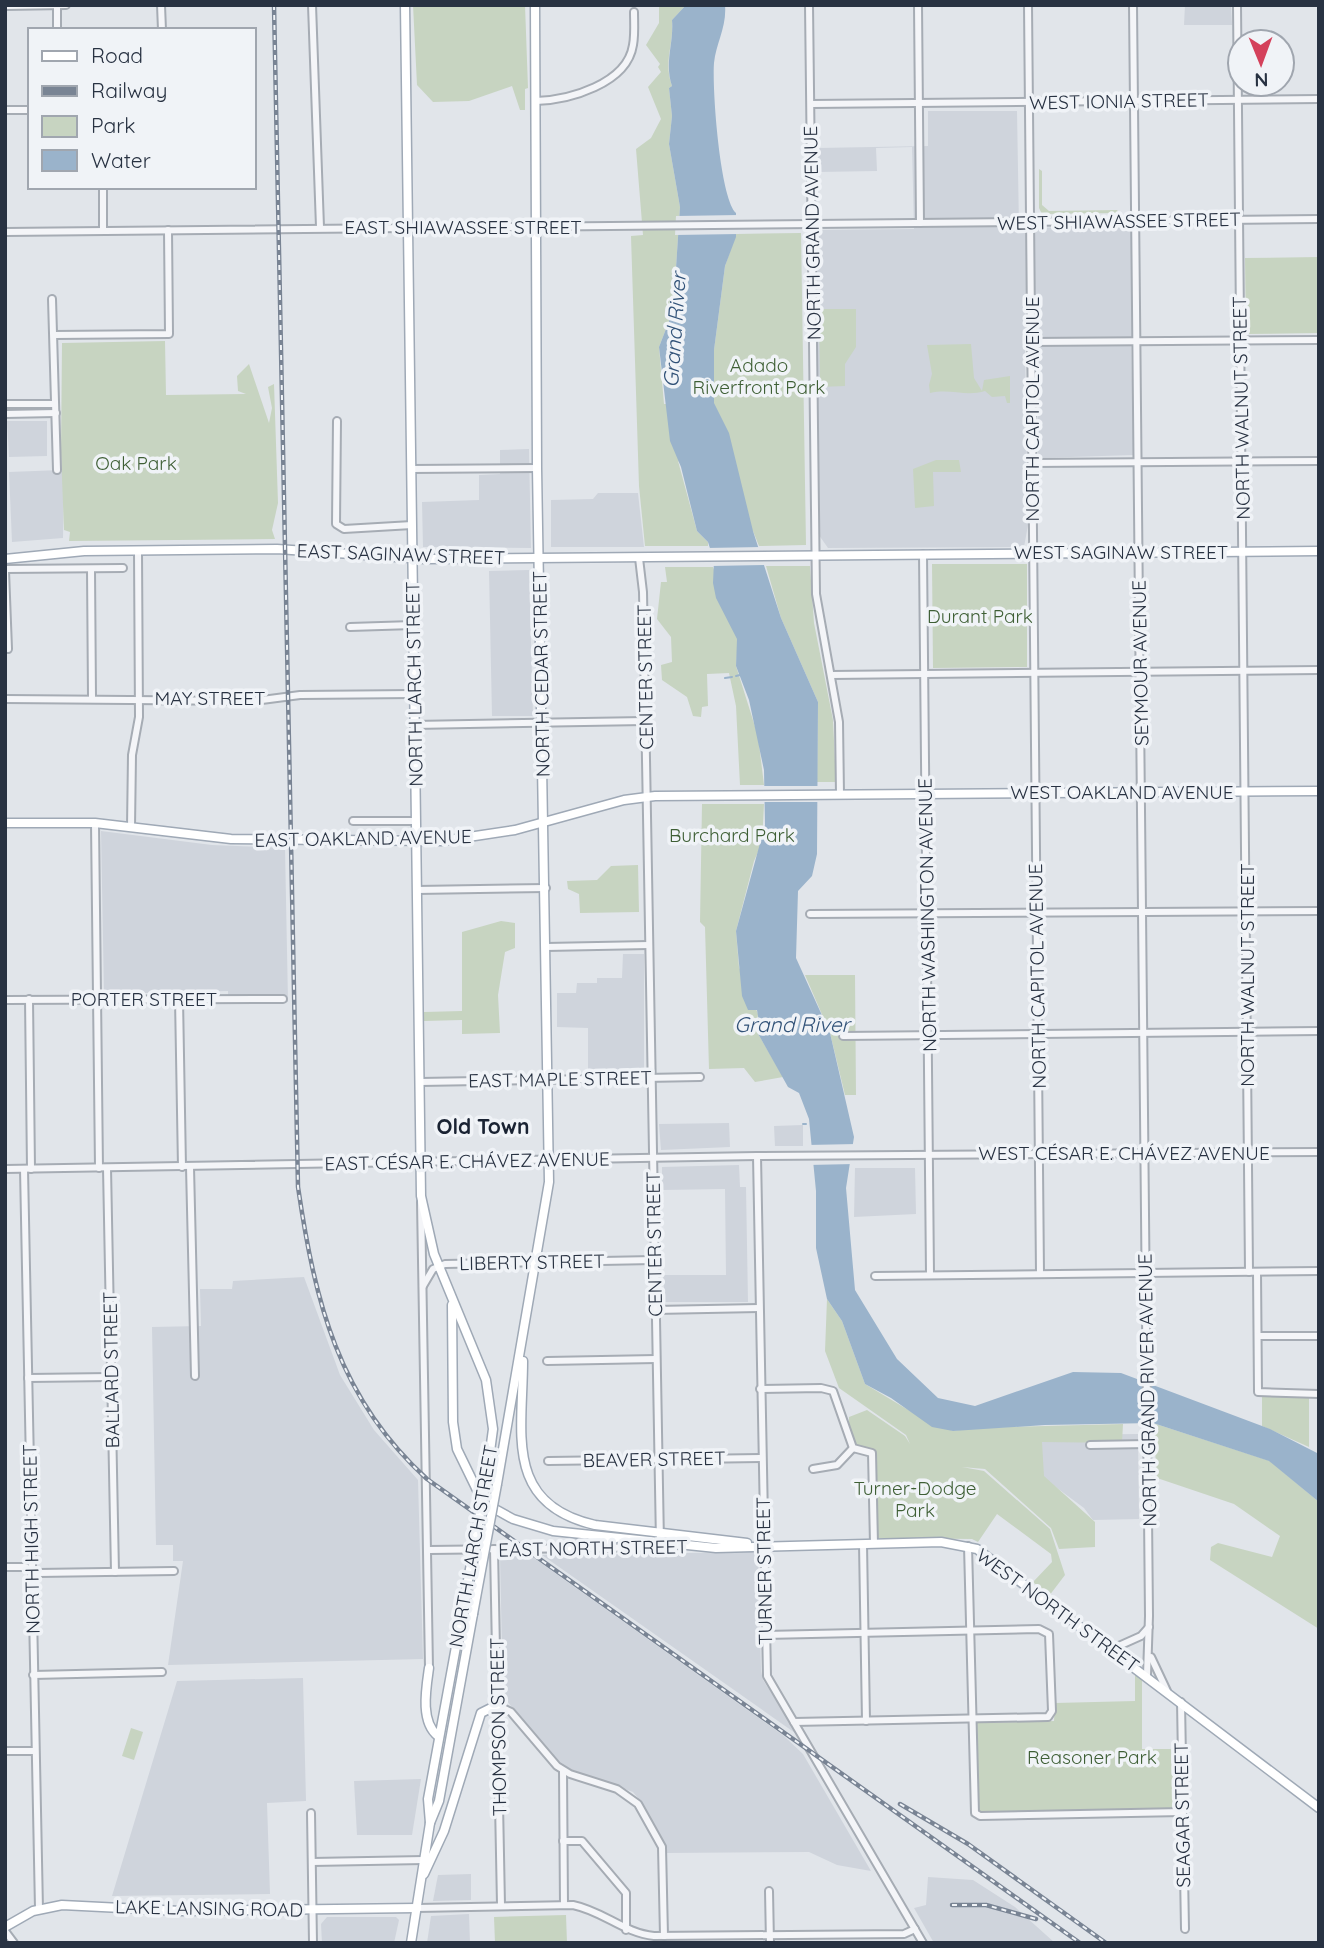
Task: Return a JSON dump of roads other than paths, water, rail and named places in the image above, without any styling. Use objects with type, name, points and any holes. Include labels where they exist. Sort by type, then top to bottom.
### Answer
[{"type":"main road","name":"NORTH LARCH STREET","points":[[405,5],[421,1196],[426,1229],[452,1302],[482,1366],[492,1403],[493,1438],[438,1736],[428,1799],[430,1823]]},
{"type":"main road","name":"NORTH CEDAR STREET","points":[[523,1341],[547,1204],[549,1160],[537,468],[534,5]]},
{"type":"main road","name":"EAST SAGINAW STREET","points":[[5,559],[84,551],[308,550],[412,558],[816,557],[923,554]]},
{"type":"main road","name":"WEST SAGINAW STREET","points":[[923,554],[1319,551]]},
{"type":"main road","name":"WEST OAKLAND AVENUE","points":[[926,794],[1319,791]]},
{"type":"main road","name":"EAST OAKLAND AVENUE","points":[[5,823],[95,823],[231,839],[416,840],[483,836],[647,797],[926,794]]},
{"type":"main road","points":[[452,1302],[454,1436],[459,1455],[472,1482],[495,1509],[529,1526],[692,1546]]},
{"type":"main road","name":"NORTH LARCH STREET","points":[[411,1943],[430,1823],[439,1801],[523,1341]]},
{"type":"main road","name":"EAST NORTH STREET","points":[[523,1341],[520,1447],[535,1486],[553,1505],[579,1521],[760,1546]]},
{"type":"main road","points":[[559,1548],[602,1543],[635,1532],[657,1532]]},
{"type":"main road","name":"EAST NORTH STREET","points":[[692,1546],[941,1542],[968,1546]]},
{"type":"main road","name":"WEST NORTH STREET","points":[[968,1546],[990,1557],[1147,1675]]},
{"type":"main road","points":[[429,1668],[426,1719],[431,1731],[438,1736]]},
{"type":"main road","points":[[1147,1675],[1319,1808]]},
{"type":"main road","points":[[421,1880],[444,1832],[481,1713],[497,1705]]},
{"type":"main road","name":"LAKE LANSING ROAD","points":[[5,1929],[39,1909],[75,1905],[166,1911],[417,1908]]},
{"type":"street","points":[[57,5],[57,28]]},
{"type":"street","points":[[5,6],[66,5]]},
{"type":"street","points":[[161,5],[162,28]]},
{"type":"street","points":[[312,5],[320,227]]},
{"type":"street","name":"NORTH GRAND AVENUE","points":[[809,5],[817,606],[839,722],[841,794]]},
{"type":"street","points":[[918,5],[920,223]]},
{"type":"street","name":"NORTH CAPITOL AVENUE","points":[[1028,5],[1040,1274]]},
{"type":"street","name":"SEYMOUR AVENUE","points":[[1133,5],[1144,1153]]},
{"type":"street","name":"NORTH WALNUT STREET","points":[[1237,5],[1248,1153],[1258,1336],[1258,1392],[1319,1394]]},
{"type":"street","points":[[536,101],[581,94],[614,74],[633,47],[634,12]]},
{"type":"street","name":"WEST IONIA STREET","points":[[811,104],[1319,99]]},
{"type":"street","points":[[5,110],[28,110]]},
{"type":"street","points":[[103,189],[103,231]]},
{"type":"street","name":"WEST SHIAWASSEE STREET","points":[[920,223],[1319,219]]},
{"type":"street","name":"EAST SHIAWASSEE STREET","points":[[5,232],[920,223]]},
{"type":"street","points":[[54,335],[169,334],[168,230]]},
{"type":"street","points":[[52,299],[57,470]]},
{"type":"street","points":[[1031,342],[1319,340]]},
{"type":"street","points":[[5,404],[55,404]]},
{"type":"street","points":[[5,414],[56,414]]},
{"type":"street","points":[[337,421],[336,523],[344,529],[412,526]]},
{"type":"street","points":[[1032,463],[1319,461]]},
{"type":"street","points":[[411,470],[537,468]]},
{"type":"street","points":[[131,827],[132,755],[139,698],[138,552]]},
{"type":"street","name":"NORTH WASHINGTON AVENUE","points":[[923,554],[930,1275]]},
{"type":"street","name":"CENTER STREET","points":[[639,558],[643,592],[657,1532],[660,1543]]},
{"type":"street","points":[[8,649],[5,570],[123,568]]},
{"type":"street","points":[[91,569],[92,698]]},
{"type":"street","points":[[350,626],[413,625]]},
{"type":"street","points":[[831,675],[1319,670]]},
{"type":"street","name":"MAY STREET","points":[[5,699],[254,701],[300,695],[414,694]]},
{"type":"street","points":[[414,725],[645,721]]},
{"type":"street","points":[[353,821],[416,821]]},
{"type":"street","name":"BALLARD STREET","points":[[95,823],[97,999],[111,1377],[115,1572]]},
{"type":"street","points":[[417,890],[546,888]]},
{"type":"street","points":[[810,914],[1319,911]]},
{"type":"street","points":[[546,947],[649,945]]},
{"type":"street","name":"NORTH HIGH STREET","points":[[29,999],[28,1378],[39,1909]]},
{"type":"street","points":[[180,999],[182,1167]]},
{"type":"street","name":"PORTER STREET","points":[[5,1000],[283,999]]},
{"type":"street","points":[[844,1035],[1319,1031]]},
{"type":"street","name":"EAST MAPLE STREET","points":[[419,1082],[700,1077]]},
{"type":"street","name":"WEST CÉSAR E. CHÁVEZ AVENUE","points":[[929,1155],[1319,1152]]},
{"type":"street","name":"NORTH GRAND RIVER AVENUE","points":[[1144,1153],[1149,1627],[1147,1675]]},
{"type":"street","name":"EAST CÉSAR E. CHÁVEZ AVENUE","points":[[5,1169],[929,1155]]},
{"type":"street","name":"TURNER STREET","points":[[757,1156],[760,1546],[767,1676],[923,1943]]},
{"type":"street","points":[[190,1167],[195,1376]]},
{"type":"street","name":"NORTH LARCH STREET","points":[[421,1196],[419,1223],[429,1550],[429,1668]]},
{"type":"street","name":"LIBERTY STREET","points":[[423,1288],[428,1275],[439,1265],[654,1260]]},
{"type":"street","points":[[875,1276],[1319,1271]]},
{"type":"street","points":[[655,1310],[759,1308]]},
{"type":"street","points":[[1258,1336],[1319,1336]]},
{"type":"street","points":[[547,1361],[656,1359]]},
{"type":"street","points":[[28,1378],[111,1377]]},
{"type":"street","points":[[760,1389],[821,1388],[833,1391],[852,1448]]},
{"type":"street","points":[[1090,1445],[1147,1441]]},
{"type":"street","points":[[852,1448],[872,1453],[874,1544]]},
{"type":"street","points":[[813,1469],[837,1465],[852,1448]]},
{"type":"street","name":"BEAVER STREET","points":[[548,1461],[761,1458]]},
{"type":"street","points":[[863,1544],[866,1721]]},
{"type":"street","name":"EAST NORTH STREET","points":[[429,1550],[692,1546]]},
{"type":"street","points":[[968,1546],[974,1810],[980,1816],[1182,1812]]},
{"type":"street","name":"THOMPSON STREET","points":[[494,1549],[501,1905]]},
{"type":"street","points":[[5,1567],[25,1567],[38,1573],[174,1571]]},
{"type":"street","points":[[1112,1649],[1141,1636],[1149,1627]]},
{"type":"street","points":[[765,1635],[970,1631],[1047,1632],[1050,1638],[1051,1716],[794,1722]]},
{"type":"street","points":[[1149,1652],[1157,1675],[1167,1691]]},
{"type":"street","points":[[33,1675],[162,1672]]},
{"type":"street","name":"SEAGAR STREET","points":[[1181,1702],[1185,1929]]},
{"type":"street","points":[[497,1705],[510,1712],[546,1757],[564,1771],[618,1789],[638,1804],[662,1847],[664,1936]]},
{"type":"street","points":[[5,1751],[34,1751]]},
{"type":"street","points":[[564,1771],[564,1905]]},
{"type":"street","points":[[312,1813],[313,1943]]},
{"type":"street","points":[[563,1841],[582,1841],[623,1888],[627,1898],[626,1930]]},
{"type":"street","points":[[312,1862],[424,1860]]},
{"type":"street","points":[[769,1892],[770,1939]]},
{"type":"street","points":[[417,1908],[564,1905],[590,1909],[626,1930],[643,1935],[664,1936],[770,1939],[904,1934],[915,1929]]},
{"type":"street","points":[[5,1929],[14,1943]]},
{"type":"water","name":"Grand River","points":[[686,5],[725,5],[714,63],[714,95],[721,166],[730,203],[736,213],[736,237],[725,266],[714,350],[714,403],[729,433],[753,531],[781,618],[818,702],[817,854],[812,876],[798,891],[796,958],[830,1033],[854,1137],[846,1188],[855,1290],[897,1359],[938,1398],[975,1406],[1073,1372],[1121,1373],[1270,1429],[1319,1454],[1319,1502],[1269,1461],[1153,1423],[1045,1425],[953,1431],[932,1427],[891,1398],[865,1384],[842,1321],[827,1299],[816,1248],[816,1191],[809,1119],[799,1093],[788,1087],[756,1030],[759,1022],[757,1010],[748,1010],[742,996],[736,931],[765,825],[764,770],[749,700],[736,666],[737,639],[716,598],[713,583],[714,561],[708,542],[697,531],[681,467],[670,441],[659,347],[683,285],[676,268],[680,207],[669,144],[672,116],[669,88],[672,86],[669,61],[672,20]]},
{"type":"waterway","points":[[736,676],[740,675]]},
{"type":"waterway","points":[[725,678],[732,677]]},
{"type":"railway","points":[[274,5],[298,1187],[313,1270],[336,1346],[372,1415],[397,1448],[427,1479],[1080,1943]]},
{"type":"railway","points":[[900,1804],[968,1844],[1106,1943]]},
{"type":"railway","points":[[952,1905],[986,1905],[1036,1919]]},
{"type":"district","name":"Old Town","points":[[483,1126]]},
{"type":"park label","name":"Adado Riverfront Park","points":[[759,376]]},
{"type":"park label","name":"Oak Park","points":[[136,463]]},
{"type":"park label","name":"Durant Park","points":[[980,616]]},
{"type":"park label","name":"Burchard Park","points":[[732,835]]},
{"type":"park label","name":"Turner-Dodge Park","points":[[915,1499]]},
{"type":"park label","name":"Reasoner Park","points":[[1092,1757]]}]
